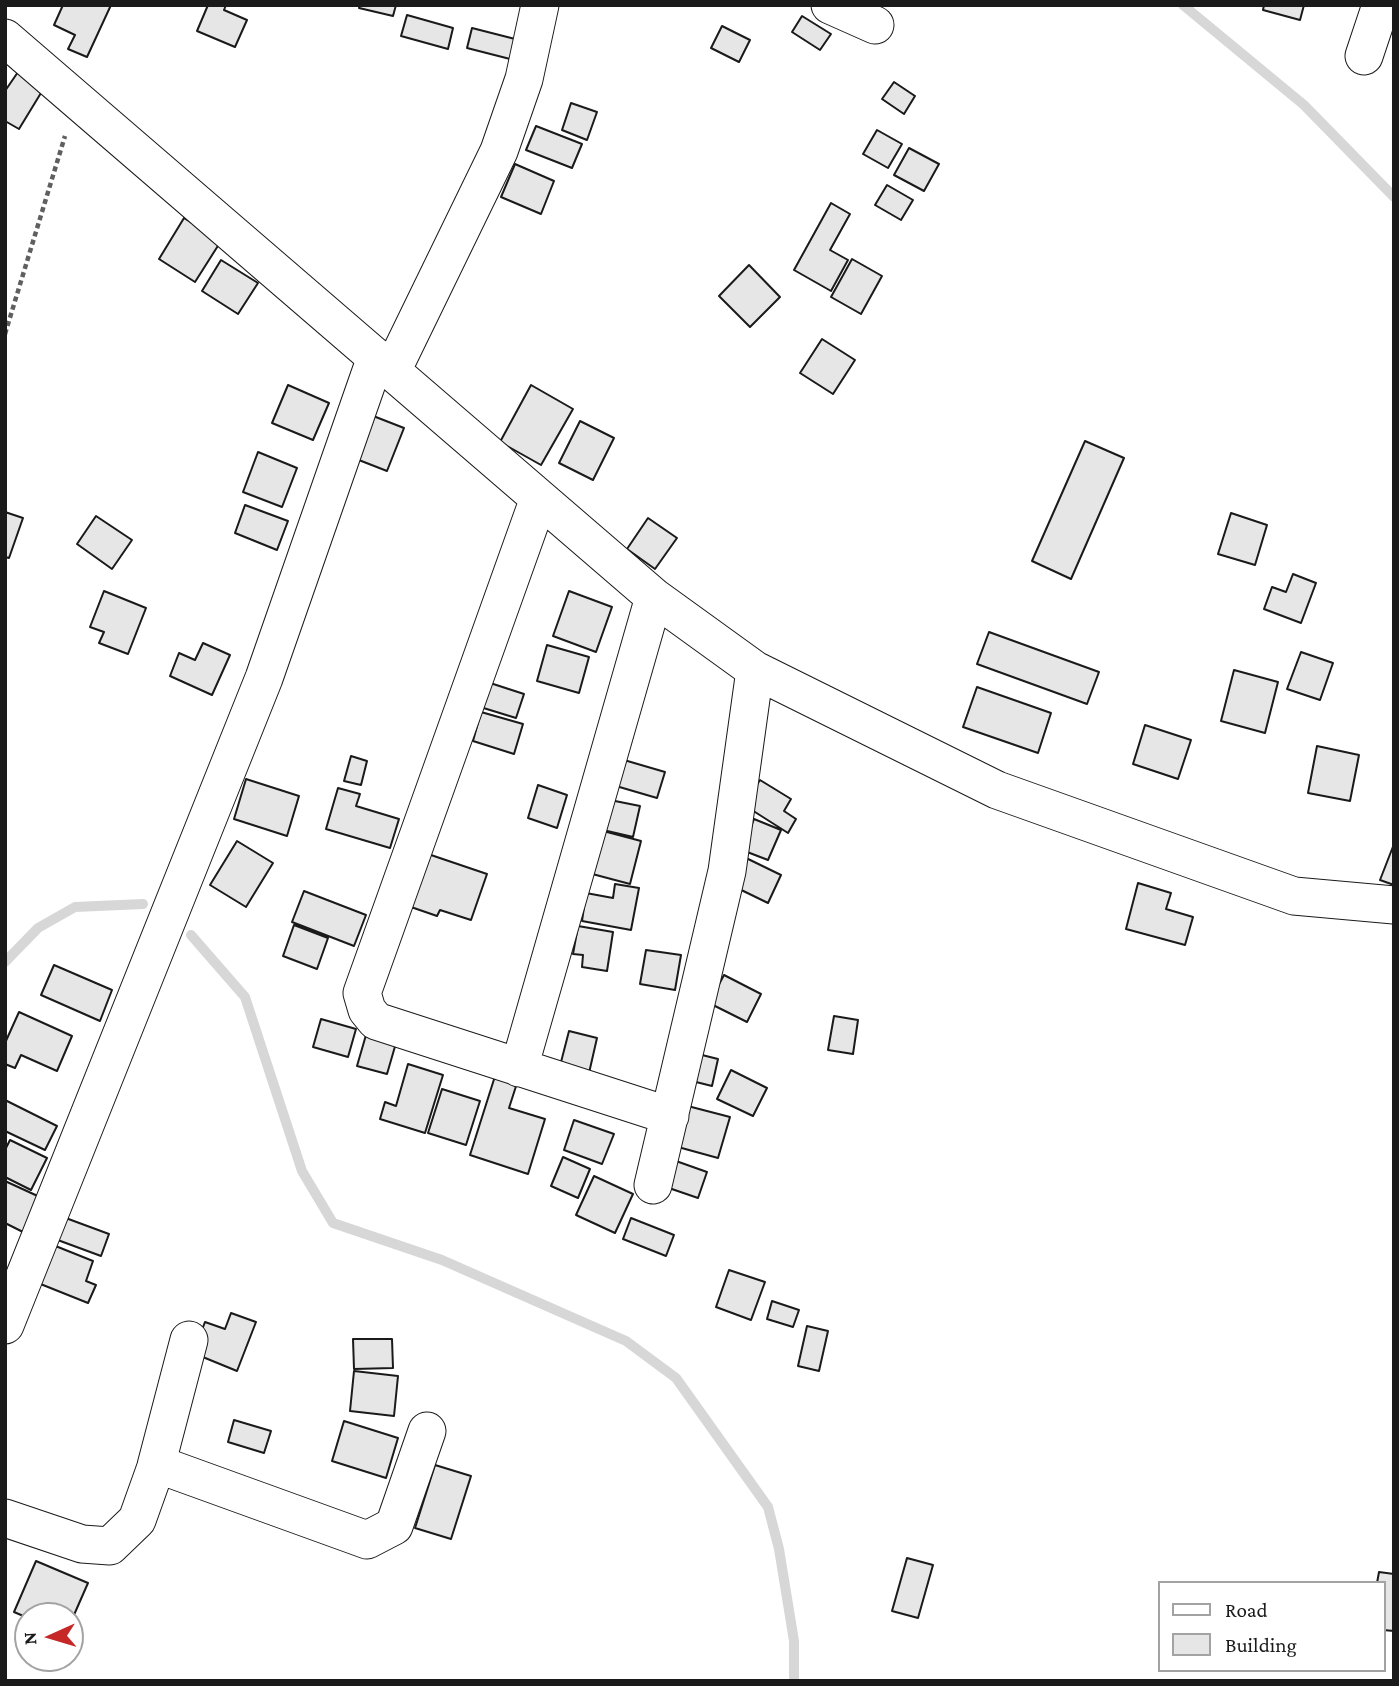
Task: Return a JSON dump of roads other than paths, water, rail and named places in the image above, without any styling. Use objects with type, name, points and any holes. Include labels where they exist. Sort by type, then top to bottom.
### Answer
[{"type":"street","points":[[5,1325],[264,678],[384,364],[499,151],[524,79],[540,5]]},
{"type":"street","points":[[830,5],[875,25]]},
{"type":"street","points":[[1364,57],[1381,5]]},
{"type":"street","points":[[5,38],[654,597],[755,670],[997,790],[1294,896],[1394,905]]},
{"type":"street","points":[[539,498],[362,993],[367,1010],[376,1021],[670,1116]]},
{"type":"street","points":[[519,1068],[654,597]]},
{"type":"street","points":[[653,1185],[727,871],[755,670]]},
{"type":"street","points":[[5,1518],[82,1544],[110,1546],[137,1520],[156,1466],[189,1340]]},
{"type":"street","points":[[156,1466],[157,1464],[367,1540],[394,1526],[427,1431]]},
{"type":"waterway","points":[[1183,5],[1304,105],[1394,197]]},
{"type":"waterway","points":[[5,962],[38,928],[75,907],[143,904]]},
{"type":"waterway","points":[[191,935],[245,997],[302,1171],[333,1223],[442,1260],[626,1341],[676,1378],[768,1507],[779,1549],[794,1641],[794,1681]]}]
